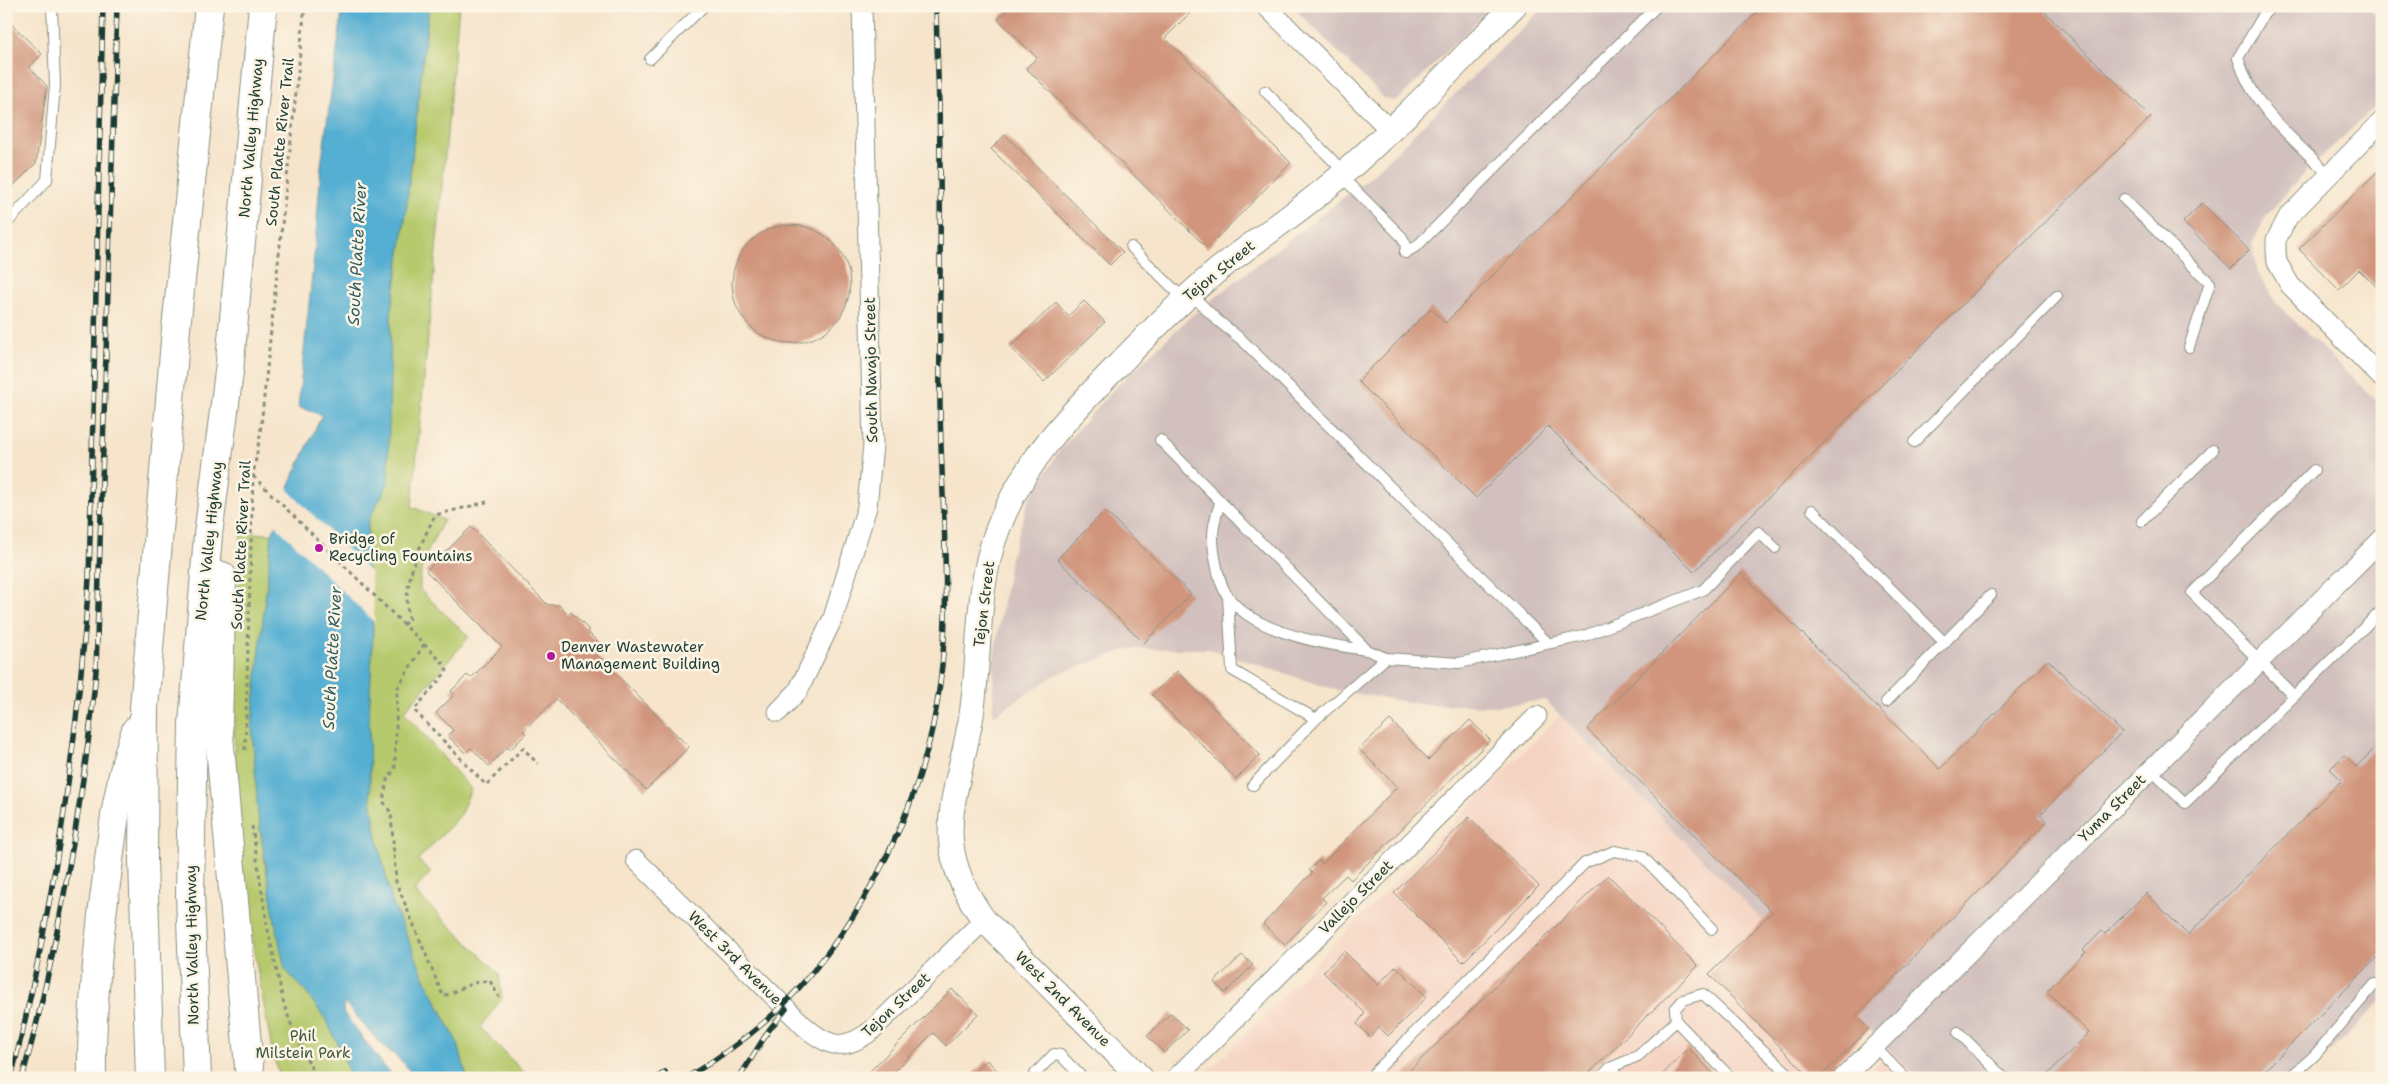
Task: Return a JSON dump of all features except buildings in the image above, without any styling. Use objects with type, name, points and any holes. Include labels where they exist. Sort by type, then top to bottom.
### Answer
[{"type":"highway","points":[[150,1078],[143,879],[144,708],[176,329],[209,6]]},
{"type":"highway","name":"North Valley Highway","points":[[196,1078],[191,951],[191,763],[207,545],[229,372],[263,6]]},
{"type":"highway","points":[[229,372],[218,675],[218,724],[250,1078]]},
{"type":"highway","points":[[92,1078],[94,993],[116,802],[125,762],[144,708]]},
{"type":"street","name":"South Navajo Street","points":[[778,712],[798,691],[833,618],[867,507],[874,445],[862,6]]},
{"type":"street","points":[[1266,6],[1390,130]]},
{"type":"street","name":"Tejon Street","points":[[839,1045],[849,1044],[871,1031],[984,920],[969,899],[959,880],[950,844],[949,824],[953,796],[970,719],[985,575],[990,554],[1006,510],[1037,455],[1067,417],[1187,296],[1343,174],[1390,130],[1514,6]]},
{"type":"street","points":[[2382,121],[2297,206],[2281,228],[2276,240],[2277,262],[2290,285],[2382,378]]},
{"type":"street","name":"Yuma Street","points":[[1845,1077],[2382,539]]},
{"type":"street","name":"Vallejo Street","points":[[1176,1078],[1537,716]]},
{"type":"street","name":"West 3rd Avenue","points":[[636,860],[817,1038],[839,1045]]},
{"type":"street","name":"West 2nd Avenue","points":[[984,920],[1141,1078]]},
{"type":"lane","points":[[6,224],[47,180],[55,84],[52,6]]},
{"type":"lane","points":[[650,59],[704,6]]},
{"type":"lane","points":[[1265,91],[1402,237],[1406,245],[1405,253],[1418,246],[1657,6]]},
{"type":"lane","points":[[2272,6],[2264,14],[2238,58],[2243,74],[2260,106],[2329,175]]},
{"type":"lane","points":[[2124,199],[2210,283],[2189,347]]},
{"type":"lane","points":[[1131,248],[1242,340],[1548,643]]},
{"type":"lane","points":[[1914,442],[2057,296]]},
{"type":"lane","points":[[1160,440],[1367,650]]},
{"type":"lane","points":[[2142,521],[2213,450]]},
{"type":"lane","points":[[2294,696],[2192,593],[2314,470]]},
{"type":"lane","points":[[1220,503],[1212,528],[1213,546],[1218,573],[1228,596],[1232,670],[1316,719]]},
{"type":"lane","points":[[1812,510],[1944,643]]},
{"type":"lane","points":[[1228,596],[1243,611],[1263,623],[1304,640],[1367,650],[1386,658],[1459,663],[1584,636],[1703,590],[1759,532],[1774,548]]},
{"type":"lane","points":[[1886,702],[1991,595]]},
{"type":"lane","points":[[2151,770],[2184,803],[2382,610]]},
{"type":"lane","points":[[1253,785],[1316,719],[1386,658]]},
{"type":"lane","points":[[1369,1078],[1585,862],[1614,851],[1642,856],[1712,930]]},
{"type":"lane","points":[[2289,1078],[2314,1056],[2375,984]]},
{"type":"lane","points":[[1731,1078],[1676,1021],[1675,1009],[1683,1000],[1703,994],[1792,1078]]},
{"type":"lane","points":[[1600,1078],[1610,1068],[1638,1056],[1676,1021]]},
{"type":"lane","points":[[1958,1032],[2004,1078]]},
{"type":"lane","points":[[1874,1046],[1905,1078]]},
{"type":"lane","points":[[1038,1078],[1035,1074],[1054,1054],[1060,1055],[1083,1078]]},
{"type":"lane","points":[[1610,1068],[1619,1078]]},
{"type":"path","name":"South Platte River Trail","points":[[245,752],[253,476],[261,425],[305,6]]},
{"type":"path","points":[[253,476],[444,664],[447,671],[414,710],[466,765],[486,785],[523,748],[538,764]]},
{"type":"path","points":[[403,625],[409,619],[407,608],[409,581],[422,541],[435,514],[487,502]]},
{"type":"path","points":[[424,644],[397,689],[395,768],[386,781],[383,801],[392,813],[396,882],[443,996],[468,984],[490,981],[499,997]]},
{"type":"path","points":[[251,817],[267,925],[284,1005],[316,1078]]},
{"type":"shaded area","points":[[1292,6],[1492,6],[1399,99],[1394,101],[1384,98]]},
{"type":"shaded area","points":[[1545,6],[2367,6],[2382,21],[2382,101],[2304,173],[2266,216],[2252,244],[2258,273],[2276,303],[2382,406],[2382,1000],[2304,1078],[1918,1078],[1545,700],[1497,706],[1419,704],[1336,690],[1209,649],[1128,649],[1055,675],[993,716],[993,661],[1011,556],[1029,499],[1059,451],[1113,390],[1191,316],[1370,177]]},
{"type":"shaded area","points":[[1560,715],[1870,1029],[1821,1078],[1202,1078]]},
{"type":"shaded area","points":[[1891,1050],[1918,1078],[1863,1078]]},
{"type":"green space","points":[[429,6],[459,6],[412,507],[444,520],[424,562],[421,571],[420,590],[469,637],[404,712],[471,789],[459,817],[418,860],[431,872],[414,891],[499,973],[502,999],[480,1027],[529,1078],[467,1078],[458,1044],[426,981],[392,902],[377,838],[370,793],[369,719],[373,630],[367,557],[368,521],[376,505],[388,378],[391,314],[405,219]]},
{"type":"green space","name":"Phil Milstein Park","points":[[241,533],[272,534],[252,725],[258,814],[265,864],[285,969],[306,992],[327,1021],[345,1060],[350,1078],[281,1078],[273,1056],[244,895],[236,812],[233,670]]},
{"type":"water","name":"South Platte River","points":[[343,6],[429,6],[405,219],[391,314],[388,484],[368,521],[367,557],[373,630],[369,719],[370,793],[377,838],[392,902],[426,981],[458,1044],[467,1078],[414,1078],[404,1063],[380,1043],[344,1002],[343,1012],[393,1078],[350,1078],[345,1060],[327,1021],[306,992],[285,969],[275,922],[258,814],[252,725],[272,534],[292,479],[322,415],[298,407],[315,247],[321,166]]},
{"type":"pier","points":[[286,488],[370,572],[375,623],[273,523]]},
{"type":"railway","points":[[11,1078],[26,1016],[51,893],[70,768],[84,642],[89,579],[103,6]]},
{"type":"railway","points":[[22,1078],[45,989],[63,900],[82,786],[96,671],[117,6]]},
{"type":"railway","points":[[686,1078],[737,1044],[784,1004],[841,935],[887,856],[906,813],[933,727],[943,649],[946,579],[940,403],[940,144],[936,6]]},
{"type":"railway","points":[[739,1078],[769,1030],[786,1009]]},
{"type":"railway","points":[[657,1078],[665,1072]]},
{"type":"place","name":"Bridge of Recycling Fountains","points":[[319,548]]},
{"type":"place","name":"Denver Wastewater Management Building","points":[[551,656]]}]
